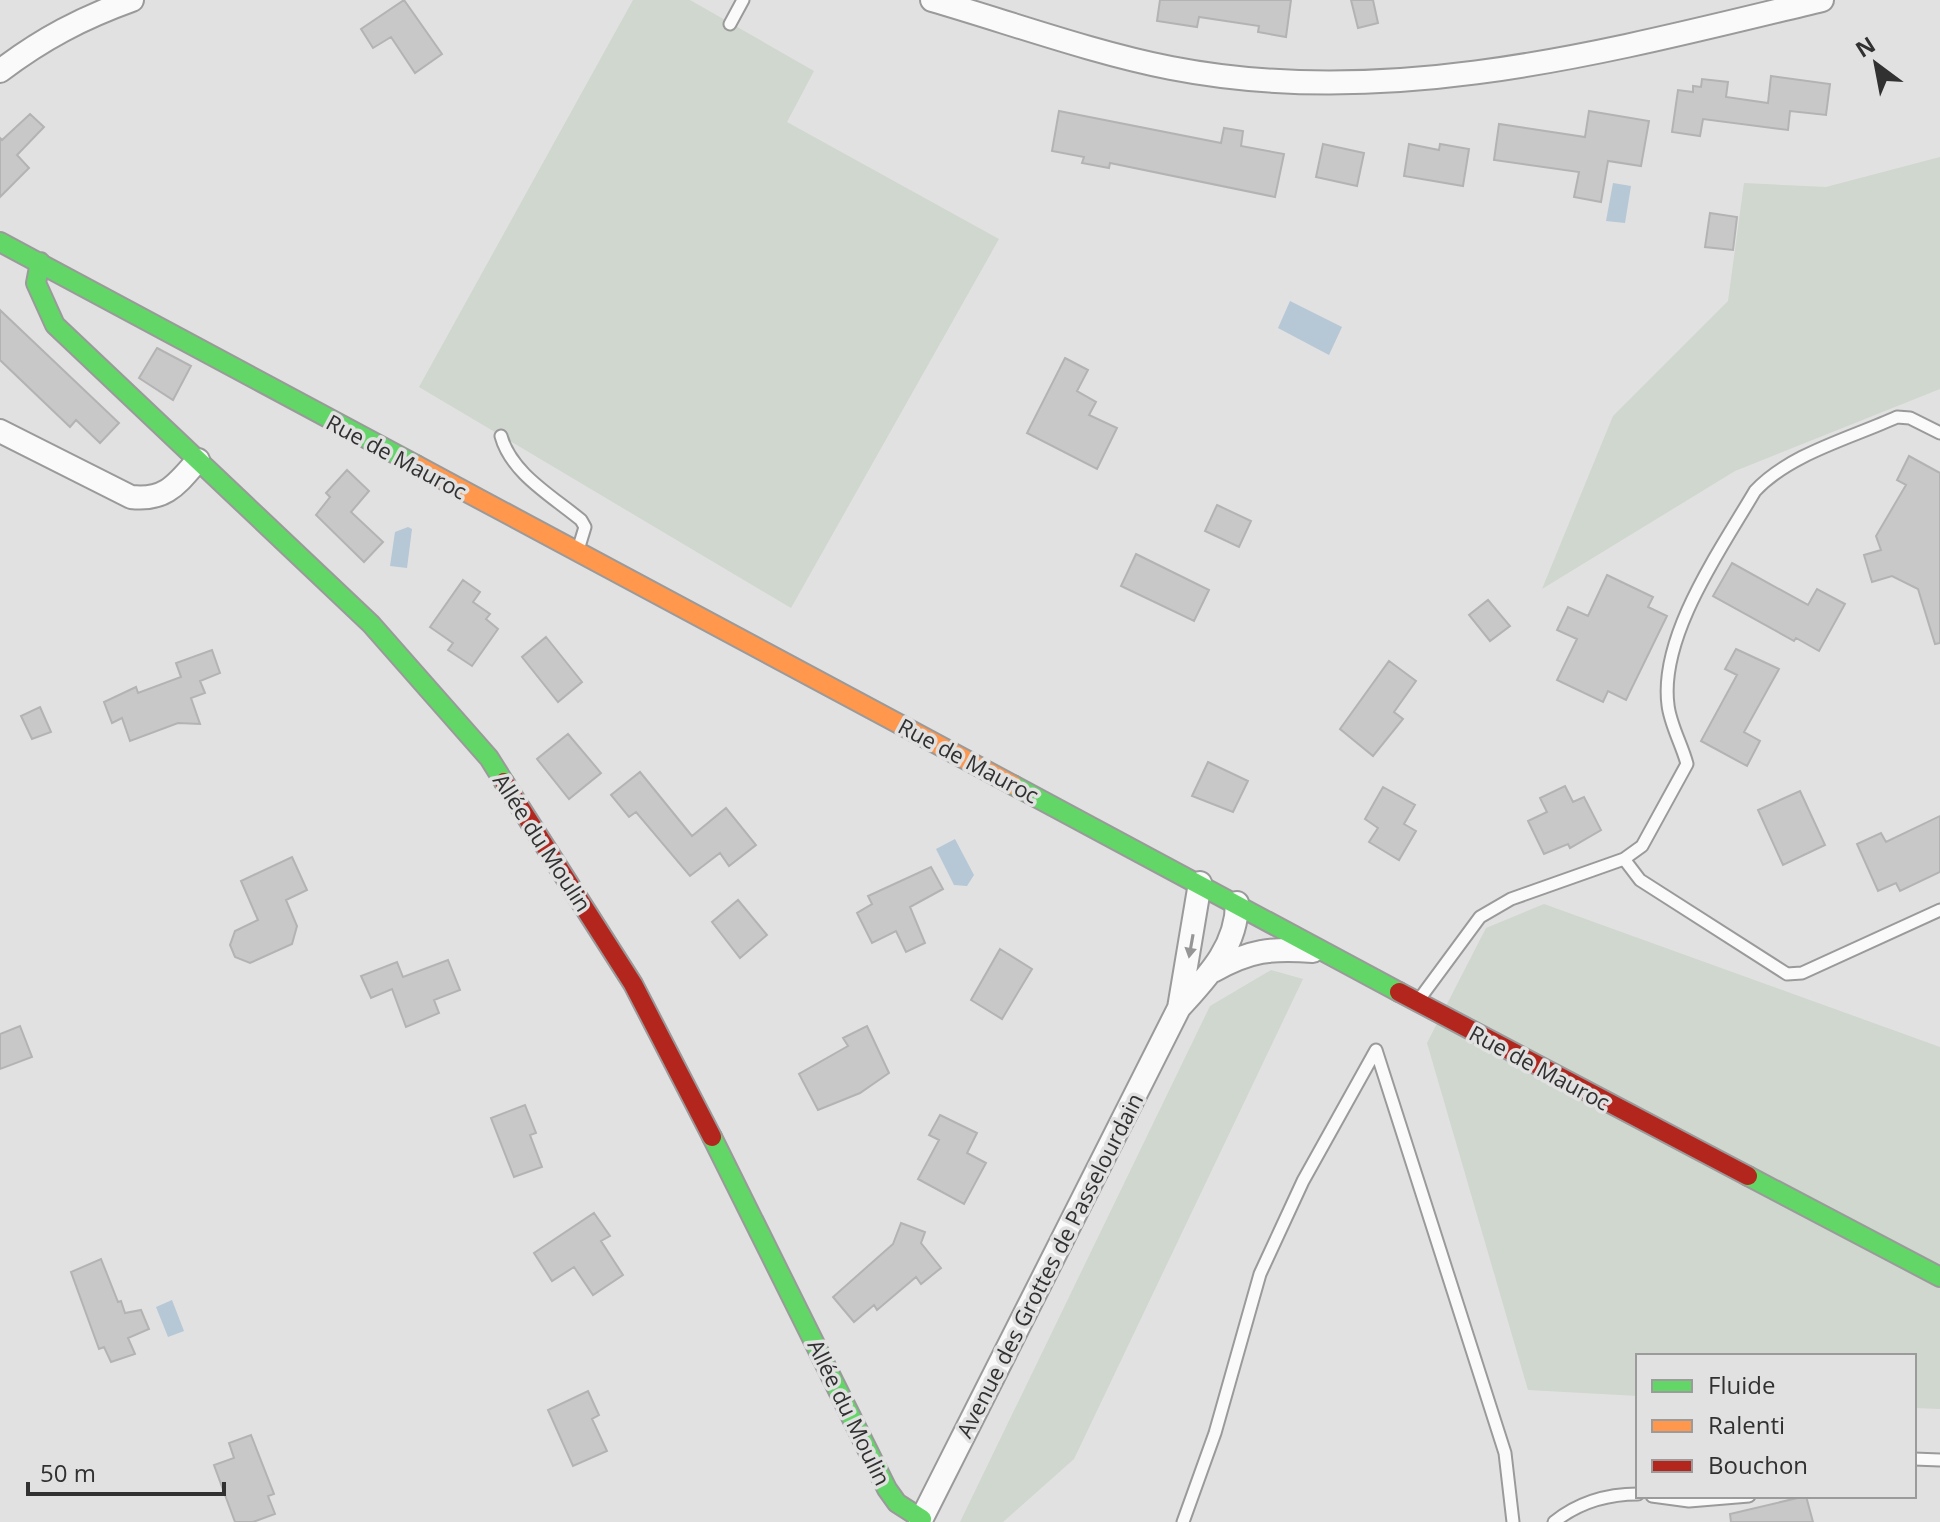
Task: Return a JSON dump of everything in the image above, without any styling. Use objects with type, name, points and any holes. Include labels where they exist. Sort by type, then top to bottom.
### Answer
[{"type":"street","points":[[0,71],[41,41],[81,18],[132,0]]},
{"type":"street","points":[[932,0],[1170,68],[1278,82],[1393,83],[1576,59],[1822,0]]},
{"type":"street","name":"Rue de Mauroc","points":[[0,242],[1418,1002],[1940,1277]]},
{"type":"street","name":"Allée du Moulin","points":[[40,262],[36,283],[55,325],[371,624],[489,758],[633,984],[790,1289],[887,1489],[897,1503],[921,1521]]},
{"type":"street","points":[[0,431],[131,497],[148,499],[168,494],[198,460]]},
{"type":"street","name":"Avenue des Grottes de Passelourdain","points":[[1179,1008],[1200,883]]},
{"type":"street","name":"Avenue des Grottes de Passelourdain","points":[[921,1521],[1179,1008],[1212,971],[1232,937],[1237,903]]},
{"type":"street","name":"Avenue des Grottes de Passelourdain","points":[[1212,971],[1243,954],[1277,948],[1324,951]]},
{"type":"lane","points":[[730,24],[743,0]]},
{"type":"lane","points":[[1418,1002],[1480,917],[1511,899],[1624,859],[1642,846],[1687,764],[1668,706],[1670,657],[1681,626],[1755,491],[1767,478],[1803,459],[1897,417],[1910,418],[1940,433]]},
{"type":"lane","points":[[501,436],[505,450],[517,466],[581,520],[585,527],[578,553]]},
{"type":"lane","points":[[1624,859],[1640,880],[1787,974],[1802,973],[1940,910]]},
{"type":"lane","points":[[1183,1522],[1215,1433],[1260,1274],[1303,1181],[1376,1050],[1505,1453],[1513,1522]]},
{"type":"lane","points":[[1916,1459],[1940,1460]]},
{"type":"lane","points":[[1554,1522],[1587,1501],[1610,1494],[1636,1494]]},
{"type":"lane","points":[[1667,1498],[1689,1501],[1725,1498]]},
{"type":"shaded area","points":[[633,0],[690,0],[814,71],[787,122],[999,239],[791,608],[419,387]]},
{"type":"shaded area","points":[[1940,157],[1940,389],[1735,471],[1542,589],[1613,416],[1728,301],[1744,183],[1826,187]]},
{"type":"shaded area","points":[[1544,904],[1940,1047],[1940,1409],[1916,1408],[1916,1354],[1636,1354],[1636,1396],[1528,1390],[1427,1043],[1486,928]]},
{"type":"shaded area","points":[[1271,970],[1303,979],[1074,1459],[1003,1522],[960,1522],[1210,1006]]},
{"type":"water","points":[[1613,183],[1631,186],[1625,223],[1606,221]]},
{"type":"water","points":[[1290,301],[1342,327],[1329,355],[1278,328]]},
{"type":"water","points":[[408,527],[412,529],[407,568],[390,566],[395,532]]},
{"type":"water","points":[[955,839],[974,875],[967,886],[954,885],[936,849]]},
{"type":"water","points":[[172,1300],[184,1331],[168,1337],[156,1307]]},
{"type":"building","points":[[404,0],[442,54],[415,73],[391,37],[373,48],[361,29]]},
{"type":"building","points":[[1160,0],[1291,0],[1286,37],[1258,32],[1259,26],[1199,17],[1197,27],[1157,21]]},
{"type":"building","points":[[1351,0],[1373,0],[1378,23],[1358,28]]},
{"type":"building","points":[[1771,76],[1830,84],[1826,115],[1790,111],[1788,130],[1703,119],[1700,136],[1672,132],[1678,90],[1693,92],[1693,86],[1701,87],[1702,79],[1728,82],[1726,97],[1768,103]]},
{"type":"building","points":[[1059,111],[1221,143],[1224,128],[1243,131],[1241,146],[1284,154],[1275,197],[1110,163],[1109,168],[1082,163],[1084,157],[1052,151]]},
{"type":"building","points":[[1589,111],[1649,121],[1641,166],[1608,161],[1601,202],[1574,197],[1579,172],[1494,160],[1499,124],[1585,137]]},
{"type":"building","points":[[30,114],[44,127],[17,155],[29,168],[0,197],[0,138],[2,140]]},
{"type":"building","points":[[1323,144],[1364,153],[1357,186],[1316,177]]},
{"type":"building","points":[[1409,144],[1439,150],[1440,144],[1469,149],[1463,186],[1404,176]]},
{"type":"building","points":[[1710,213],[1737,217],[1733,250],[1705,247]]},
{"type":"building","points":[[0,310],[119,423],[100,443],[76,420],[70,427],[0,360]]},
{"type":"building","points":[[157,348],[191,366],[173,400],[139,378]]},
{"type":"building","points":[[1065,358],[1088,370],[1077,391],[1096,402],[1089,415],[1117,428],[1097,469],[1027,433]]},
{"type":"building","points":[[1909,456],[1940,473],[1940,643],[1935,644],[1918,589],[1892,576],[1872,582],[1864,555],[1881,550],[1876,536],[1906,485],[1897,480]]},
{"type":"building","points":[[347,470],[369,491],[351,512],[383,542],[364,562],[316,515],[330,497],[326,493]]},
{"type":"building","points":[[1217,505],[1251,521],[1239,547],[1205,531]]},
{"type":"building","points":[[1136,554],[1209,590],[1194,621],[1121,586]]},
{"type":"building","points":[[1732,563],[1808,605],[1817,589],[1845,604],[1819,651],[1796,638],[1794,641],[1713,596]]},
{"type":"building","points":[[1607,575],[1653,597],[1648,607],[1667,616],[1626,700],[1608,691],[1603,702],[1557,680],[1577,639],[1557,630],[1568,607],[1588,616]]},
{"type":"building","points":[[463,580],[480,592],[473,602],[490,614],[486,619],[498,629],[472,666],[448,650],[453,643],[430,627]]},
{"type":"building","points":[[1488,600],[1510,626],[1490,641],[1469,615]]},
{"type":"building","points":[[546,637],[582,682],[558,702],[522,657]]},
{"type":"building","points":[[1736,649],[1779,669],[1744,732],[1760,741],[1747,766],[1701,741],[1737,675],[1725,669]]},
{"type":"building","points":[[212,650],[220,673],[200,681],[205,693],[191,698],[200,724],[178,723],[130,741],[122,718],[112,723],[104,702],[136,687],[138,693],[181,677],[176,663]]},
{"type":"building","points":[[1389,661],[1416,681],[1394,712],[1403,719],[1373,756],[1340,729]]},
{"type":"building","points":[[40,707],[51,732],[32,739],[21,716]]},
{"type":"building","points":[[568,734],[601,773],[569,799],[537,759]]},
{"type":"building","points":[[1208,762],[1248,781],[1233,812],[1192,796]]},
{"type":"building","points":[[640,772],[692,836],[726,808],[756,845],[729,866],[720,853],[690,876],[636,812],[629,817],[611,795]]},
{"type":"building","points":[[1565,786],[1573,802],[1584,797],[1601,830],[1570,848],[1568,844],[1544,854],[1528,821],[1547,812],[1540,798]]},
{"type":"building","points":[[1383,787],[1415,805],[1404,824],[1416,831],[1399,860],[1369,842],[1378,828],[1365,819]]},
{"type":"building","points":[[1800,791],[1825,845],[1783,865],[1758,810]]},
{"type":"building","points":[[1940,816],[1940,872],[1900,891],[1896,883],[1878,891],[1857,844],[1881,833],[1886,842]]},
{"type":"building","points":[[292,857],[307,890],[286,900],[297,926],[292,944],[250,963],[235,957],[230,945],[235,931],[258,920],[241,881]]},
{"type":"building","points":[[931,867],[943,889],[910,907],[925,943],[906,952],[896,931],[872,943],[857,913],[872,904],[868,896]]},
{"type":"building","points":[[738,900],[767,935],[740,958],[712,922]]},
{"type":"building","points":[[1000,949],[1032,969],[1002,1019],[971,1000]]},
{"type":"building","points":[[448,960],[460,990],[434,1000],[439,1013],[406,1027],[392,989],[371,998],[361,976],[397,962],[403,977]]},
{"type":"building","points":[[20,1026],[32,1057],[0,1069],[0,1034]]},
{"type":"building","points":[[867,1026],[889,1073],[860,1093],[818,1110],[799,1074],[848,1046],[843,1038]]},
{"type":"building","points":[[525,1105],[536,1133],[530,1135],[542,1167],[514,1177],[491,1118]]},
{"type":"building","points":[[940,1115],[977,1133],[967,1153],[986,1163],[964,1204],[918,1179],[939,1140],[929,1135]]},
{"type":"building","points":[[594,1213],[610,1236],[601,1241],[623,1275],[593,1295],[574,1267],[552,1281],[534,1253]]},
{"type":"building","points":[[901,1223],[925,1232],[921,1243],[941,1268],[921,1284],[916,1277],[877,1310],[874,1305],[854,1322],[833,1297],[893,1244]]},
{"type":"building","points":[[101,1259],[125,1313],[141,1310],[149,1329],[128,1338],[135,1354],[111,1362],[104,1347],[99,1349],[71,1272]]},
{"type":"building","points":[[588,1391],[599,1415],[592,1419],[607,1451],[573,1466],[548,1410]]},
{"type":"building","points":[[251,1435],[274,1494],[268,1496],[275,1514],[253,1522],[235,1522],[214,1465],[234,1458],[229,1443]]},
{"type":"building","points":[[1807,1498],[1813,1522],[1731,1522],[1730,1514]]},
{"type":"traffic: fast","points":[[0,242],[416,465]]},
{"type":"traffic: fast","points":[[40,262],[36,283],[55,325],[371,624],[489,758],[504,782]]},
{"type":"traffic: fast","points":[[1013,785],[1399,992]]},
{"type":"traffic: fast","points":[[712,1137],[887,1489],[897,1503],[922,1519]]},
{"type":"traffic: fast","points":[[1748,1176],[1940,1277]]},
{"type":"traffic: slow","points":[[416,465],[1013,785]]},
{"type":"traffic: jam","points":[[504,782],[633,984],[712,1137]]},
{"type":"traffic: jam","points":[[1399,992],[1748,1176]]}]
